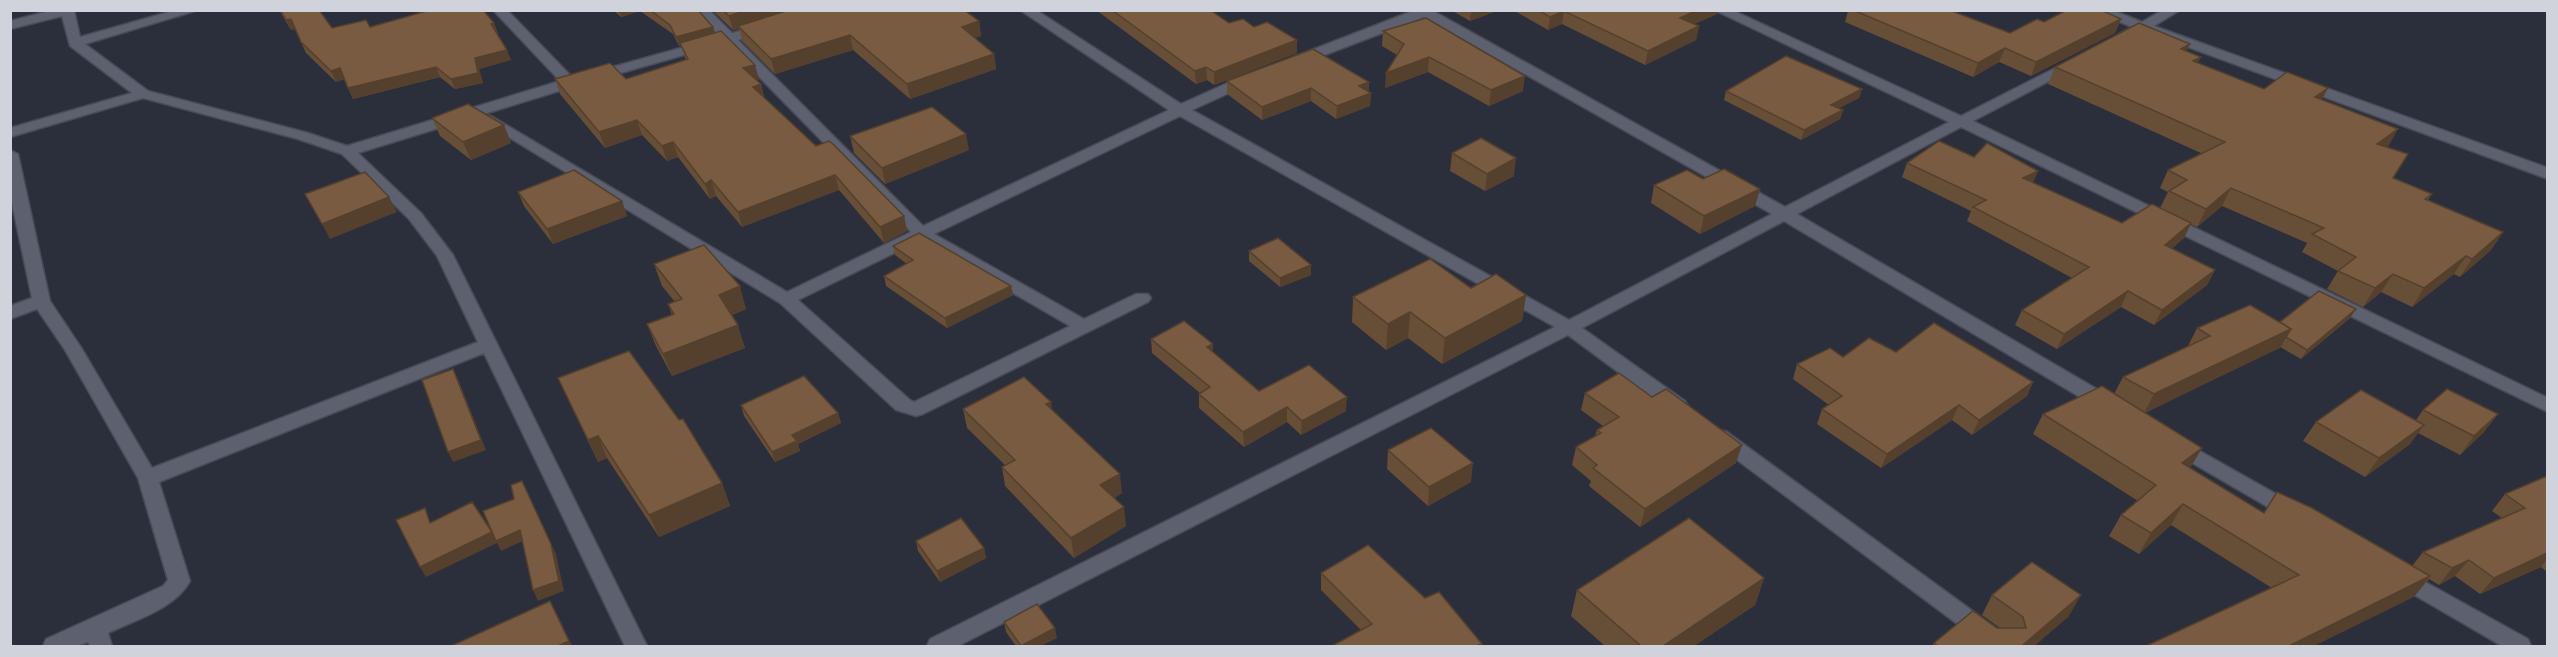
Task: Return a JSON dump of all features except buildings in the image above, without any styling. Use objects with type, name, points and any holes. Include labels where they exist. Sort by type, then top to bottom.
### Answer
[{"type":"street","points":[[75,43],[192,10]]},
{"type":"street","points":[[499,10],[570,83]]},
{"type":"street","points":[[701,10],[921,233],[1084,327]]},
{"type":"street","points":[[1026,10],[1180,110],[1372,215],[1569,327],[2003,646]]},
{"type":"street","points":[[1720,10],[1960,121],[2547,406]]},
{"type":"street","points":[[2098,10],[2547,174]]},
{"type":"street","points":[[938,646],[1569,327],[2174,10]]},
{"type":"street","points":[[10,25],[67,11],[75,43],[143,94],[303,136],[347,151],[415,216],[445,255],[636,646]]},
{"type":"street","points":[[1281,66],[1425,11],[1783,213],[2121,412]]},
{"type":"street","points":[[347,151],[570,83],[774,26]]},
{"type":"street","points":[[786,299],[1180,110],[1259,75]]},
{"type":"street","points":[[10,133],[143,94]]},
{"type":"street","points":[[474,112],[786,299],[903,405],[916,409],[1142,298]]},
{"type":"street","points":[[10,154],[41,300],[74,349],[148,478],[179,581],[171,592],[98,638],[54,646]]},
{"type":"street","points":[[10,313],[41,300]]},
{"type":"street","points":[[148,478],[490,344]]},
{"type":"street","points":[[2162,436],[2305,520]]},
{"type":"street","points":[[2387,568],[2520,646]]}]
